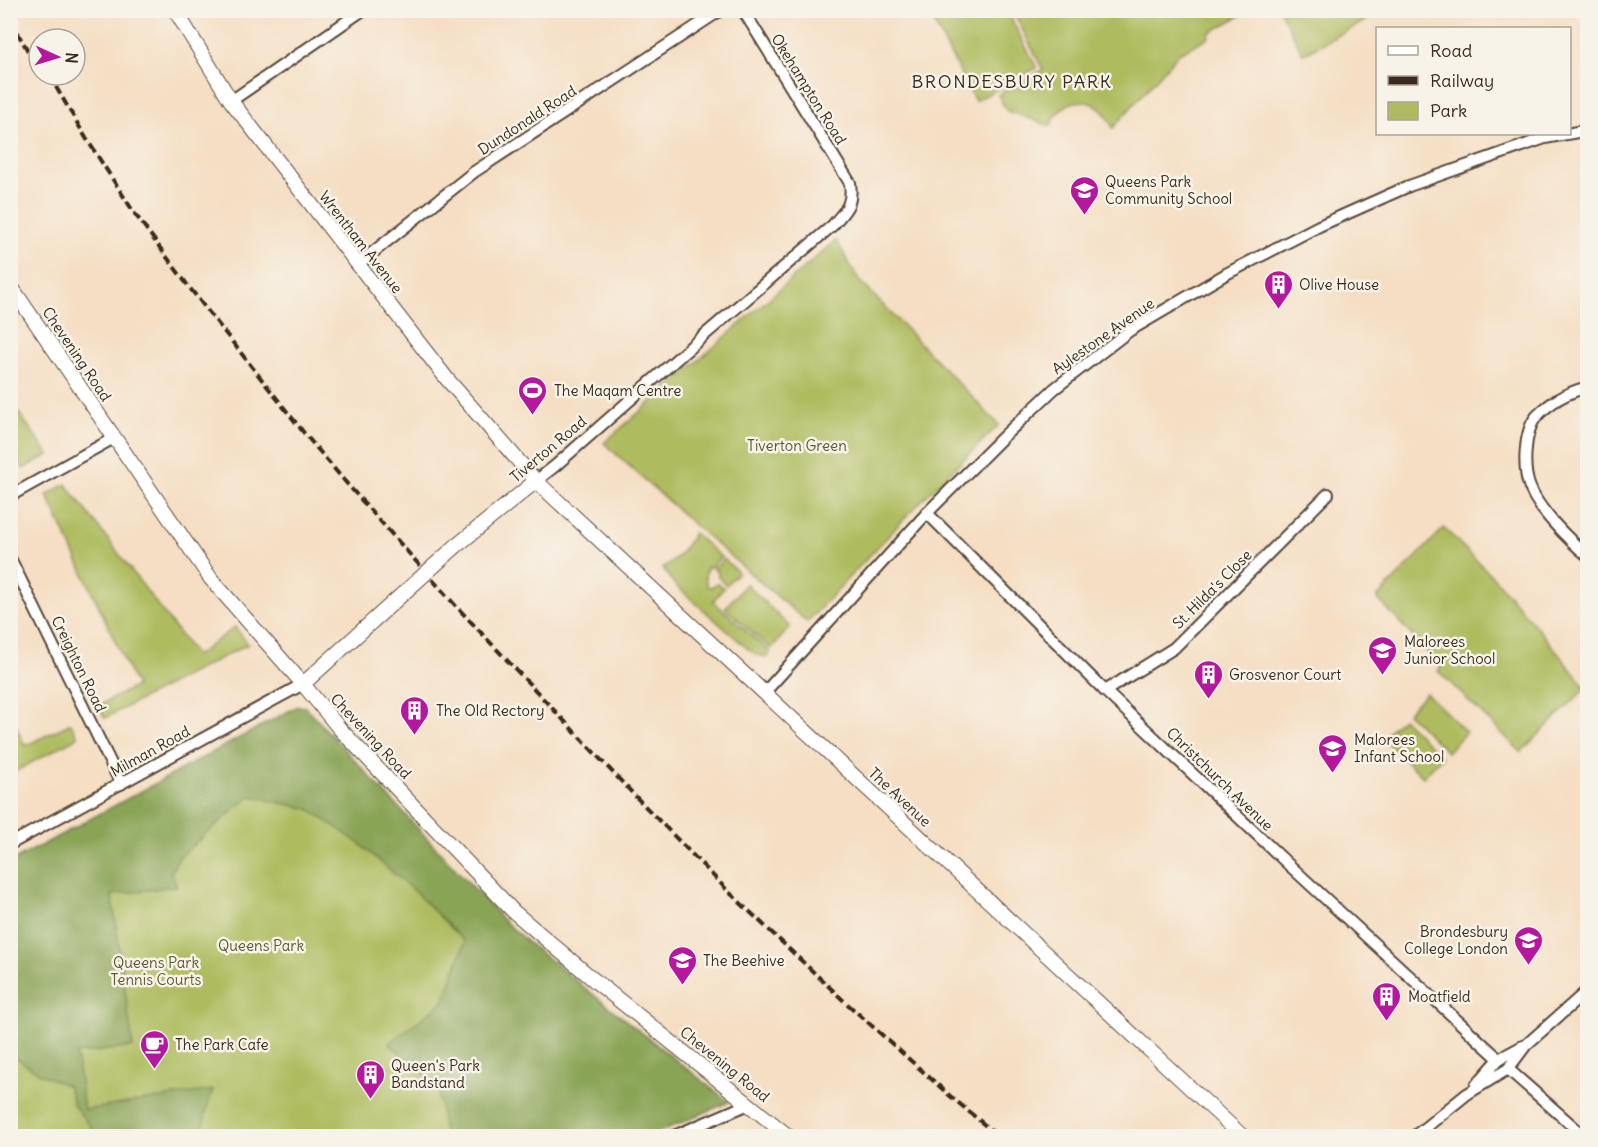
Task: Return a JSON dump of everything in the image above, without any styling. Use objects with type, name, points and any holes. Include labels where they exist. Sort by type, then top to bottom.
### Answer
[{"type":"street","name":"Wrentham Avenue","points":[[175,10],[231,101],[447,379],[536,481]]},
{"type":"street","points":[[231,101],[363,10]]},
{"type":"street","name":"Dundonald Road","points":[[357,265],[474,172],[721,10]]},
{"type":"street","name":"Okehampton Road","points":[[743,10],[850,183]]},
{"type":"street","name":"Aylestone Avenue","points":[[1571,133],[1587,130]]},
{"type":"street","name":"Aylestone Avenue","points":[[764,693],[927,513],[996,444],[1054,389],[1129,331],[1191,294],[1319,226],[1409,186],[1545,138],[1561,135]]},
{"type":"street","name":"Tiverton Road","points":[[303,684],[455,547],[555,466],[833,225],[850,204],[852,194],[850,183]]},
{"type":"street","name":"Chevening Road","points":[[10,285],[211,579],[339,728],[513,911],[594,981],[788,1137]]},
{"type":"street","points":[[1587,387],[1570,392],[1552,403],[1535,419],[1527,441],[1524,463],[1529,486],[1545,512],[1571,542],[1587,556]]},
{"type":"street","points":[[10,496],[114,438]]},
{"type":"street","name":"The Avenue","points":[[536,481],[1242,1137]]},
{"type":"street","name":"St. Hilda's Close","points":[[1105,691],[1174,648],[1328,494]]},
{"type":"street","name":"Christchurch Avenue","points":[[927,513],[1105,691],[1499,1059]]},
{"type":"street","name":"Creighton Road","points":[[10,558],[121,784]]},
{"type":"street","name":"Milman Road","points":[[10,844],[303,684]]},
{"type":"street","points":[[1467,1094],[1508,1069],[1526,1045],[1587,990]]},
{"type":"street","points":[[1415,1137],[1467,1094],[1499,1059],[1526,1045]]},
{"type":"street","points":[[1508,1069],[1584,1137]]},
{"type":"street","points":[[674,1137],[693,1133],[749,1104]]},
{"type":"green space","points":[[957,11],[1007,11],[1037,68],[975,101],[934,23]]},
{"type":"green space","points":[[1013,11],[1249,11],[1179,53],[1113,128],[1100,109],[1082,101],[1064,107],[1051,126],[1007,111],[998,95],[1043,70]]},
{"type":"green space","points":[[1280,11],[1384,11],[1303,54]]},
{"type":"green space","name":"Tiverton Green","points":[[836,240],[859,280],[999,425],[923,499],[807,622],[701,531],[604,443]]},
{"type":"green space","points":[[10,401],[49,455],[23,469],[11,448]]},
{"type":"green space","points":[[66,484],[196,656],[235,627],[248,644],[105,718],[98,706],[136,686],[47,495]]},
{"type":"green space","points":[[1444,528],[1494,578],[1586,688],[1521,752],[1438,671],[1441,667],[1377,598]]},
{"type":"green space","points":[[694,533],[721,557],[712,567],[708,567],[706,572],[708,587],[717,583],[724,588],[713,601],[770,652],[768,656],[760,656],[748,649],[674,584],[663,568],[681,553]]},
{"type":"green space","points":[[724,559],[738,572],[726,585],[714,569]]},
{"type":"green space","points":[[746,584],[790,627],[771,649],[725,608]]},
{"type":"green space","points":[[1426,693],[1466,732],[1447,752],[1407,713]]},
{"type":"green space","name":"Queens Park","points":[[298,706],[305,707],[504,921],[527,942],[729,1102],[650,1136],[11,1136],[11,862]]},
{"type":"green space","points":[[298,706],[305,707],[504,921],[527,942],[729,1102],[650,1136],[444,1136],[438,1088],[389,1043],[443,1002],[465,942],[416,893],[360,844],[309,809],[250,796],[179,857],[171,872],[177,886],[112,895],[133,1047],[76,1054],[84,1110],[213,1090],[206,1111],[202,1136],[98,1136],[74,1106],[68,1086],[40,1074],[11,1054],[11,862]]},
{"type":"green space","points":[[10,713],[25,746],[71,723],[78,737],[11,774]]},
{"type":"green space","points":[[1402,718],[1442,757],[1423,777],[1382,738]]},
{"type":"railway","points":[[10,20],[27,49]]},
{"type":"railway","points":[[56,87],[135,214],[189,287],[304,433],[455,605],[730,893],[843,1000],[998,1136]]},
{"type":"place","name":"Queens Park Community School","points":[[1084,216]]},
{"type":"place","name":"Olive House","points":[[1278,310]]},
{"type":"place","name":"The Maqam Centre","points":[[533,416]]},
{"type":"place","name":"Malorees Junior School","points":[[1383,676]]},
{"type":"place","name":"Grosvenor Court","points":[[1208,700]]},
{"type":"place","name":"The Old Rectory","points":[[415,736]]},
{"type":"place","name":"Malorees Infant School","points":[[1333,774]]},
{"type":"place","name":"Brondesbury College London","points":[[1529,966]]},
{"type":"place","name":"The Beehive","points":[[682,986]]},
{"type":"place","name":"Moatfield","points":[[1387,1022]]},
{"type":"place","name":"The Park Cafe","points":[[154,1070]]},
{"type":"place","name":"Queen's Park Bandstand","points":[[370,1100]]},
{"type":"district","name":"BRONDESBURY PARK","points":[[1012,81]]},
{"type":"park label","name":"Queens Park Tennis Courts","points":[[156,970]]}]
